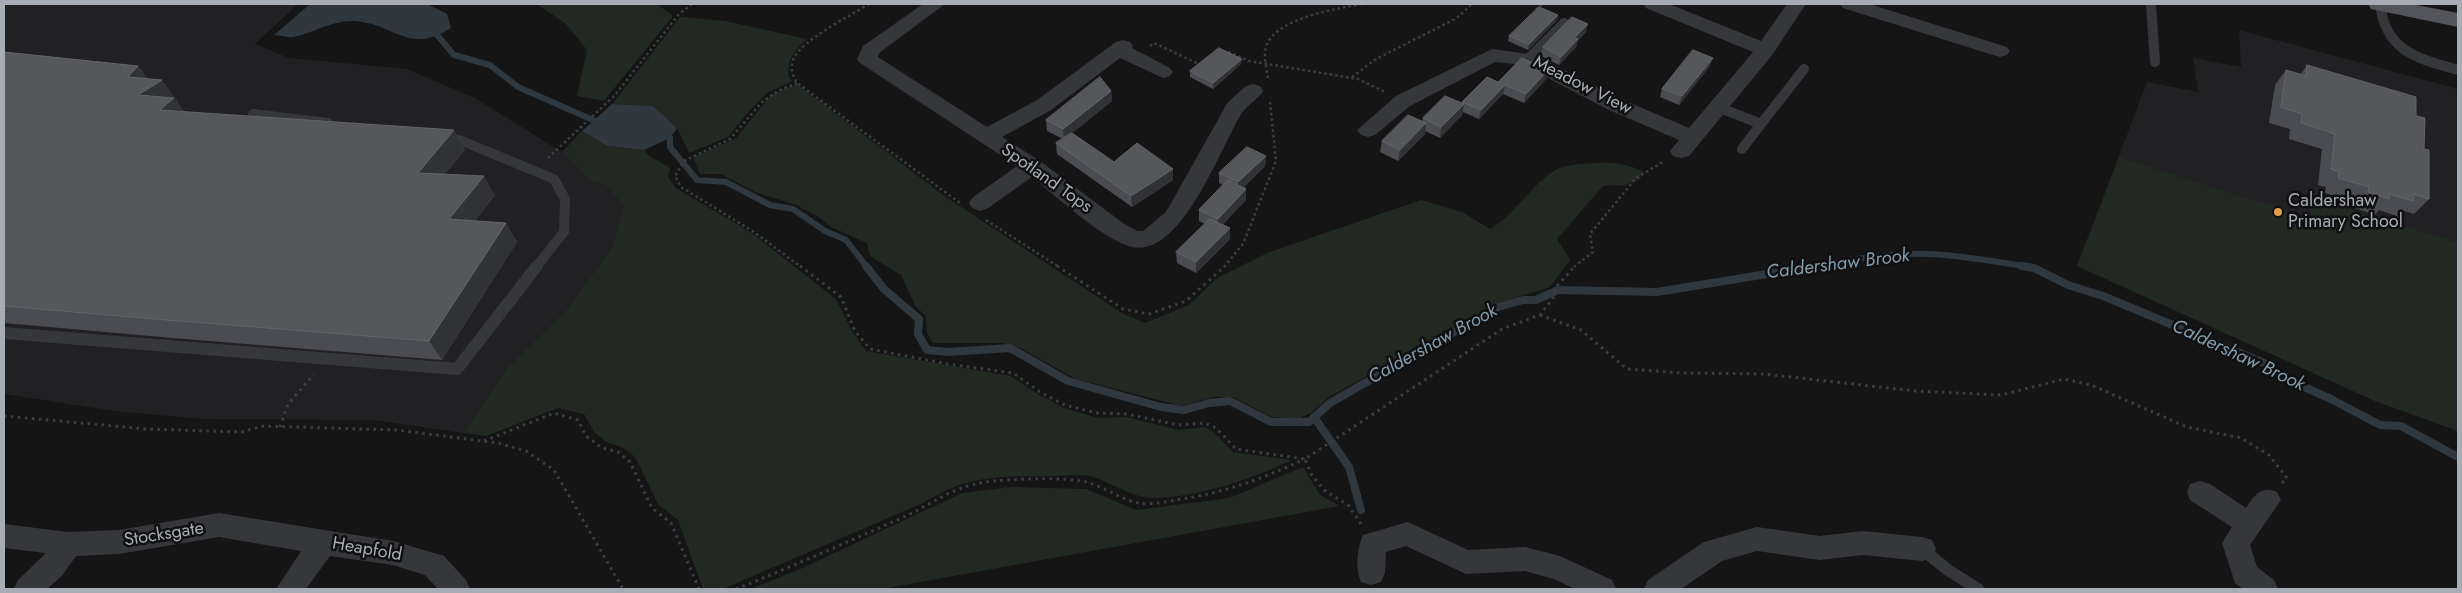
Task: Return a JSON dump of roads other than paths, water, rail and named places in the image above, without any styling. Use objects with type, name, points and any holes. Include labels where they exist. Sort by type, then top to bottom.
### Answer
[{"type":"main road","points":[[2379,4],[2458,20]]},
{"type":"street","name":"Spotland Tops","points":[[935,4],[870,50],[867,59],[1032,166],[1115,229],[1134,239],[1148,239],[1174,217],[1235,107],[1264,90]]},
{"type":"street","points":[[1653,4],[1766,50]]},
{"type":"street","points":[[1720,108],[1766,50],[1796,4]]},
{"type":"street","points":[[1850,4],[2000,51]]},
{"type":"street","points":[[985,137],[1044,105],[1120,47],[1163,72]]},
{"type":"street","name":"Meadow View","points":[[1368,130],[1403,101],[1492,55],[1528,59],[1687,145],[1720,108]]},
{"type":"street","points":[[973,208],[1032,166]]},
{"type":"street","points":[[2200,492],[2249,524]]},
{"type":"street","points":[[2264,589],[2245,574],[2236,544],[2266,500]]},
{"type":"street","name":"Stocksgate","points":[[4,536],[68,544],[119,542],[219,525],[241,527],[323,542]]},
{"type":"street","points":[[1371,573],[1373,543],[1408,534],[1466,562],[1525,559],[1560,568],[1602,589]]},
{"type":"street","points":[[1658,589],[1714,551],[1757,539],[1820,548],[1863,543],[1922,549]]},
{"type":"street","name":"Heapfold","points":[[290,589],[323,542],[393,552],[434,565],[456,589]]},
{"type":"street","points":[[28,589],[52,567],[68,544]]},
{"type":"lane","points":[[2151,4],[2155,62]]},
{"type":"lane","points":[[2379,4],[2386,31],[2404,49],[2428,61],[2458,70]]},
{"type":"lane","points":[[1528,59],[1564,23]]},
{"type":"lane","points":[[1742,149],[1804,69]]},
{"type":"lane","points":[[1720,108],[1761,124]]},
{"type":"lane","points":[[253,114],[339,124]]},
{"type":"lane","points":[[4,333],[457,369],[564,232],[565,199],[554,179],[462,141],[434,136]]},
{"type":"lane","points":[[1922,549],[1948,570],[1978,589]]},
{"type":"waterway","points":[[438,36],[454,55],[490,65],[518,87],[593,120]]},
{"type":"waterway","name":"Caldershaw Brook","points":[[670,138],[670,147],[697,180],[726,182],[770,205],[793,209],[825,231],[846,240],[867,267]]},
{"type":"waterway","name":"Caldershaw Brook","points":[[1812,267],[1869,257],[1935,254],[2030,267]]},
{"type":"waterway","name":"Caldershaw Brook","points":[[866,266],[884,289],[919,319],[918,334],[927,350],[948,352],[1010,348],[1068,381],[1161,407],[1184,410],[1209,403],[1230,401],[1271,422],[1309,422],[1314,417]]},
{"type":"waterway","name":"Caldershaw Brook","points":[[2022,266],[2034,268],[2068,285],[2103,296],[2264,363],[2282,377],[2331,399],[2380,425],[2401,426],[2458,457]]},
{"type":"waterway","name":"Caldershaw Brook","points":[[1314,417],[1330,403],[1498,307],[1523,300],[1536,300],[1558,290],[1657,292],[1812,267]]},
{"type":"waterway","points":[[1314,417],[1349,467],[1361,510]]},
{"type":"place","name":"Caldershaw Primary School","points":[[2278,212]]}]
